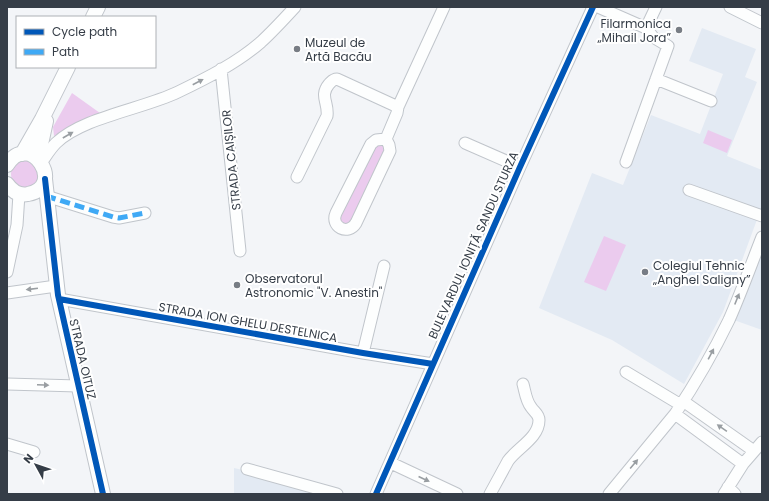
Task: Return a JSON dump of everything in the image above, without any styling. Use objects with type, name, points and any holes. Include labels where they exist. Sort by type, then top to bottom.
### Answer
[{"type":"main road","points":[[94,16],[98,7]]},
{"type":"main road","points":[[12,159],[52,99],[68,68]]},
{"type":"main road","points":[[12,159],[33,156],[39,160],[52,99]]},
{"type":"main road","name":"STRADA OITUZ","points":[[39,160],[44,168],[58,293],[103,494]]},
{"type":"main road","points":[[22,194],[32,193],[38,190],[45,179]]},
{"type":"main road","points":[[7,184],[14,192],[22,194],[35,201],[48,214]]},
{"type":"street","points":[[39,160],[64,136],[81,127],[100,119],[163,99],[221,69],[262,41],[295,7]]},
{"type":"street","points":[[386,138],[376,140],[371,144],[336,213],[334,220],[340,228],[347,230],[351,229],[356,223],[390,151],[386,138],[398,113],[398,107],[444,7]]},
{"type":"street","name":"BULEVARDUL IONIȚĂ SANDU STURZA","points":[[376,494],[391,463],[520,167],[593,7]]},
{"type":"street","points":[[598,7],[646,28],[653,37],[668,46],[626,162]]},
{"type":"street","points":[[646,28],[656,7]]},
{"type":"street","points":[[730,7],[762,23]]},
{"type":"street","name":"STRADA CAIȘILOR","points":[[221,69],[240,251]]},
{"type":"street","points":[[297,177],[326,116],[327,112],[324,94],[333,80],[337,79],[398,107]]},
{"type":"street","points":[[656,79],[711,101]]},
{"type":"street","points":[[465,143],[520,167]]},
{"type":"street","points":[[689,190],[762,216]]},
{"type":"street","points":[[7,272],[22,194]]},
{"type":"street","points":[[46,196],[113,217],[119,218],[145,213]]},
{"type":"street","points":[[609,494],[680,407],[729,320],[762,237]]},
{"type":"street","points":[[363,353],[384,266]]},
{"type":"street","name":"STRADA ION GHELU DESTELNICA","points":[[7,292],[58,293],[363,353],[433,364]]},
{"type":"street","points":[[626,372],[680,407],[754,451]]},
{"type":"street","points":[[7,384],[78,386]]},
{"type":"street","points":[[490,494],[508,461],[513,454],[532,437],[539,422],[536,413],[529,405],[523,384]]},
{"type":"street","points":[[680,407],[743,464]]},
{"type":"street","points":[[729,492],[743,464],[762,442]]},
{"type":"street","points":[[7,444],[34,452]]},
{"type":"street","points":[[391,463],[456,494]]},
{"type":"street","points":[[247,469],[337,494]]},
{"type":"shaded area","name":"Colegiul Tehnic „Anghel Saligny”","points":[[702,28],[756,49],[745,77],[757,82],[727,156],[762,170],[762,206],[723,312],[684,384],[612,340],[539,308],[592,173],[623,185],[651,115],[700,134],[723,74],[689,61]]},
{"type":"shaded area","points":[[72,93],[100,113],[54,136],[53,127]]},
{"type":"shaded area","points":[[708,130],[732,140],[727,153],[703,143]]},
{"type":"shaded area","points":[[382,143],[386,148],[350,226],[344,228],[339,217],[374,146]]},
{"type":"shaded area","points":[[25,160],[35,164],[39,174],[35,184],[25,188],[15,184],[11,174],[15,164]]},
{"type":"shaded area","points":[[604,236],[626,245],[606,291],[584,282]]},
{"type":"shaded area","points":[[762,242],[762,330],[731,319]]},
{"type":"shaded area","points":[[234,468],[348,494],[234,494]]},
{"type":"marked path","points":[[46,196],[113,217],[119,218],[145,213]]},
{"type":"cycle path","points":[[376,494],[520,167],[593,7]]},
{"type":"cycle path","points":[[45,179],[58,295],[103,494]]},
{"type":"cycle path","points":[[59,299],[433,364]]},
{"type":"place","name":"Filarmonica „Mihail Jora”","points":[[679,30]]},
{"type":"place","name":"Muzeul de Artă Bacău","points":[[297,49]]},
{"type":"place","name":"Colegiul Tehnic „Anghel Saligny”","points":[[645,272]]},
{"type":"place","name":"Observatorul Astronomic \"V. Anestin\"","points":[[237,285]]}]
